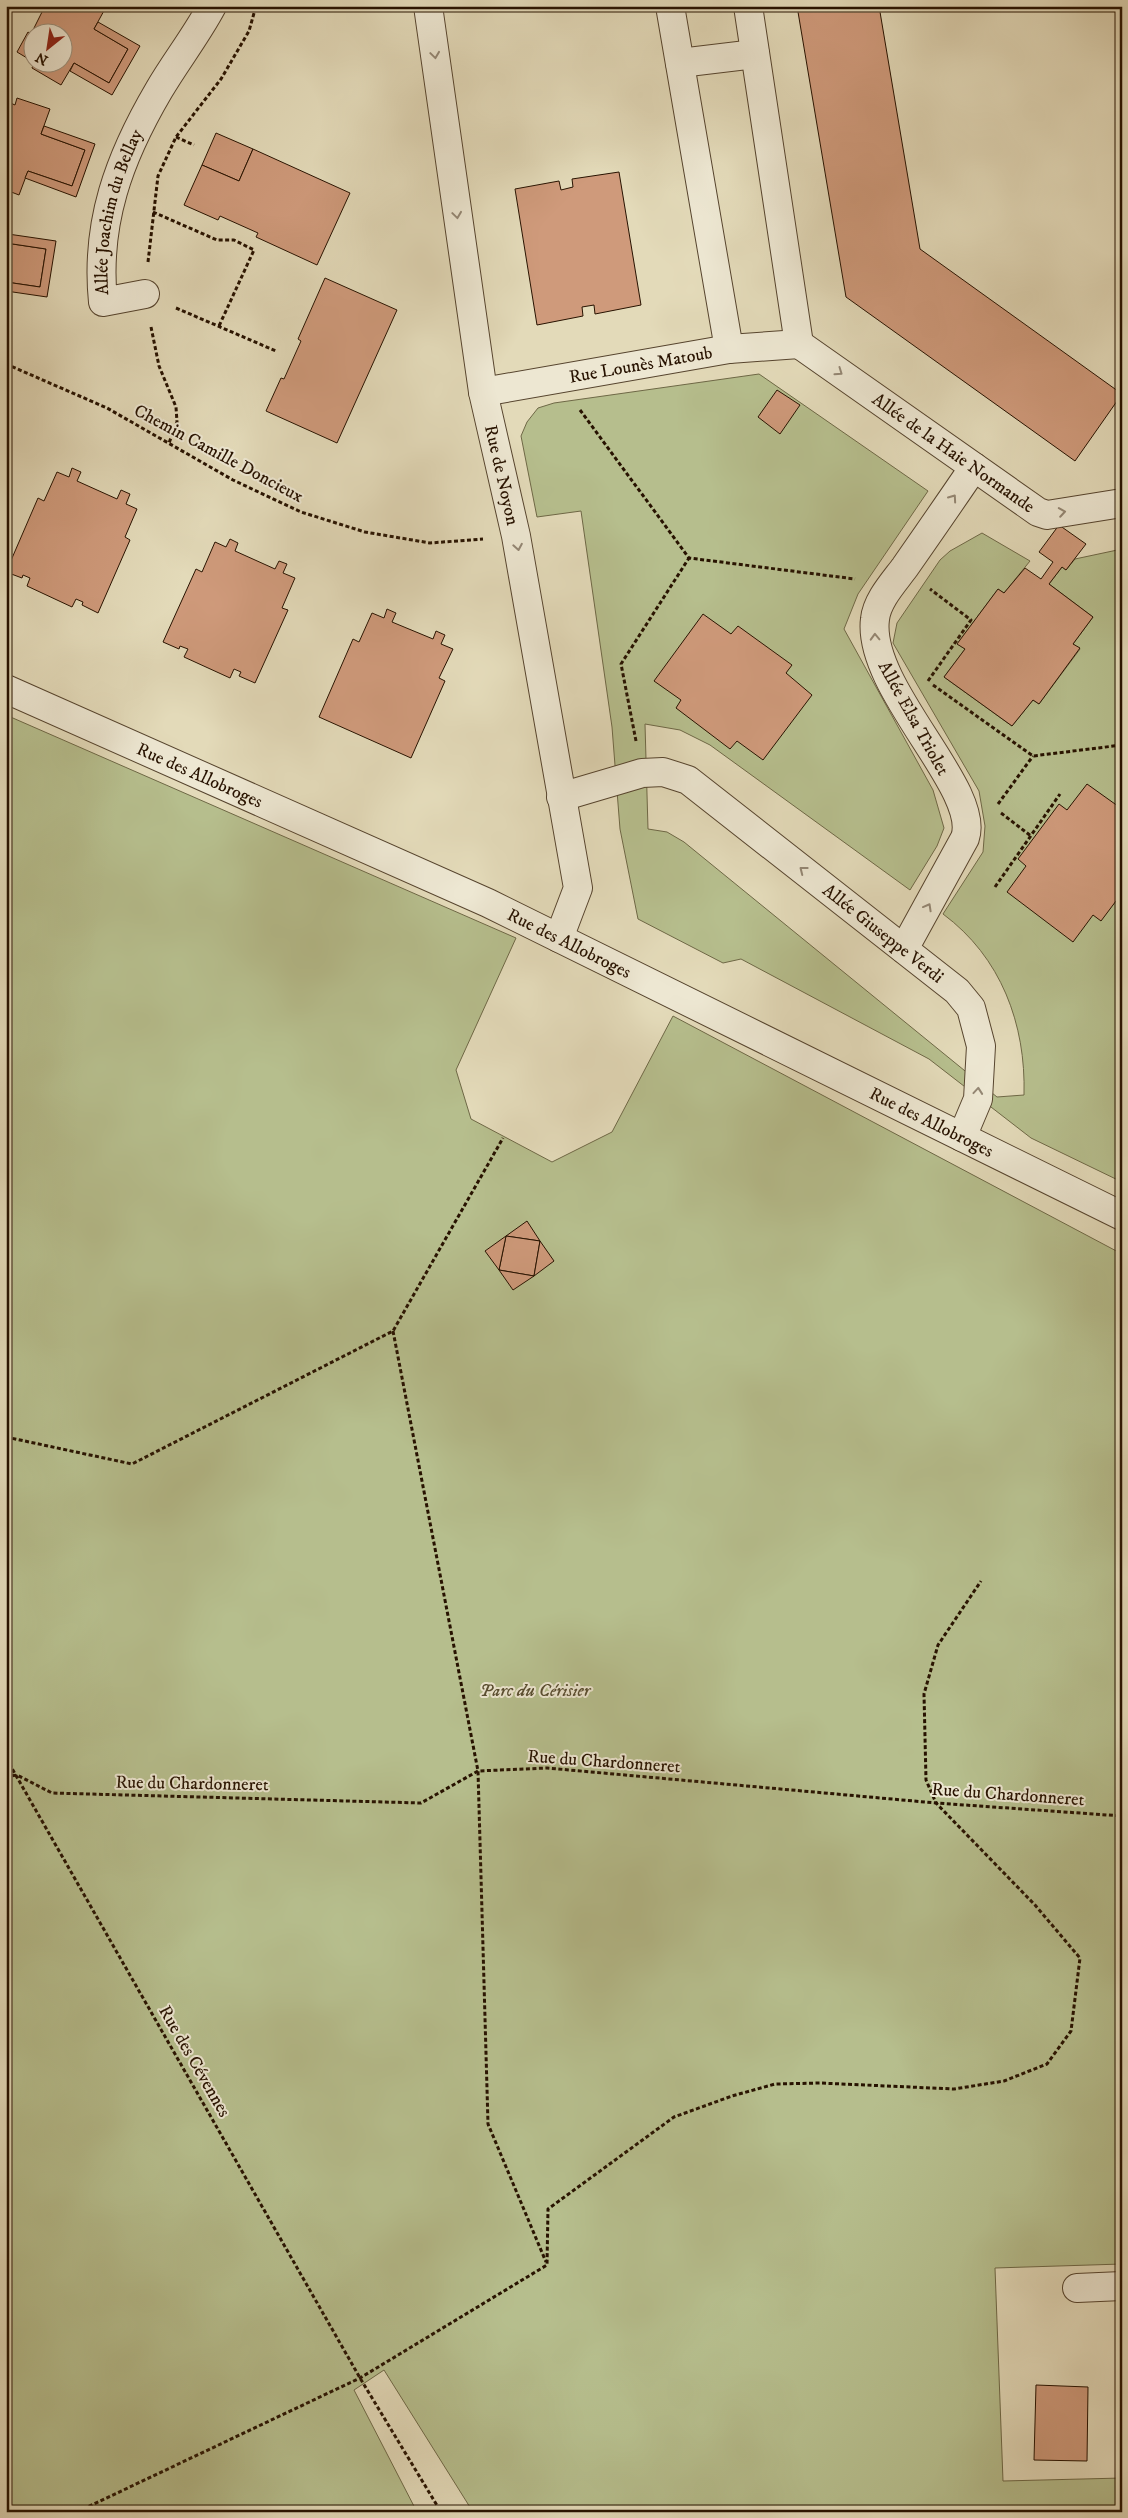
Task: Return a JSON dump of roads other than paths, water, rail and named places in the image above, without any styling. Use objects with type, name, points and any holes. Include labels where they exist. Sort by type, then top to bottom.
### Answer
[{"type":"street","name":"Allée Joachim du Bellay","points":[[145,294],[103,302],[100,276],[106,212],[130,144],[160,88],[196,35],[212,6]]},
{"type":"street","name":"Rue de Noyon","points":[[428,6],[483,392],[516,536],[578,888],[559,938]]},
{"type":"street","points":[[670,6],[729,349]]},
{"type":"street","points":[[748,6],[799,344]]},
{"type":"street","points":[[680,63],[755,54]]},
{"type":"street","name":"Rue Lounès Matoub","points":[[483,392],[729,349],[799,344]]},
{"type":"street","name":"Allée de la Haie Normande","points":[[799,344],[1038,512],[1047,515],[1122,503]]},
{"type":"street","name":"Allée Elsa Triolet","points":[[904,949],[967,832],[964,810],[957,793],[883,669],[875,644],[875,618],[895,580],[974,467]]},
{"type":"street","name":"Rue des Allobroges","points":[[6,689],[488,903],[1122,1216]]},
{"type":"street","name":"Allée Giuseppe Verdi","points":[[561,796],[642,773],[663,772],[688,780],[957,991],[971,1008],[981,1046],[978,1099],[962,1137]]},
{"type":"street","points":[[1077,2288],[1122,2286]]},
{"type":"park label","name":"Parc du Cérisier","points":[[535,1690]]}]
